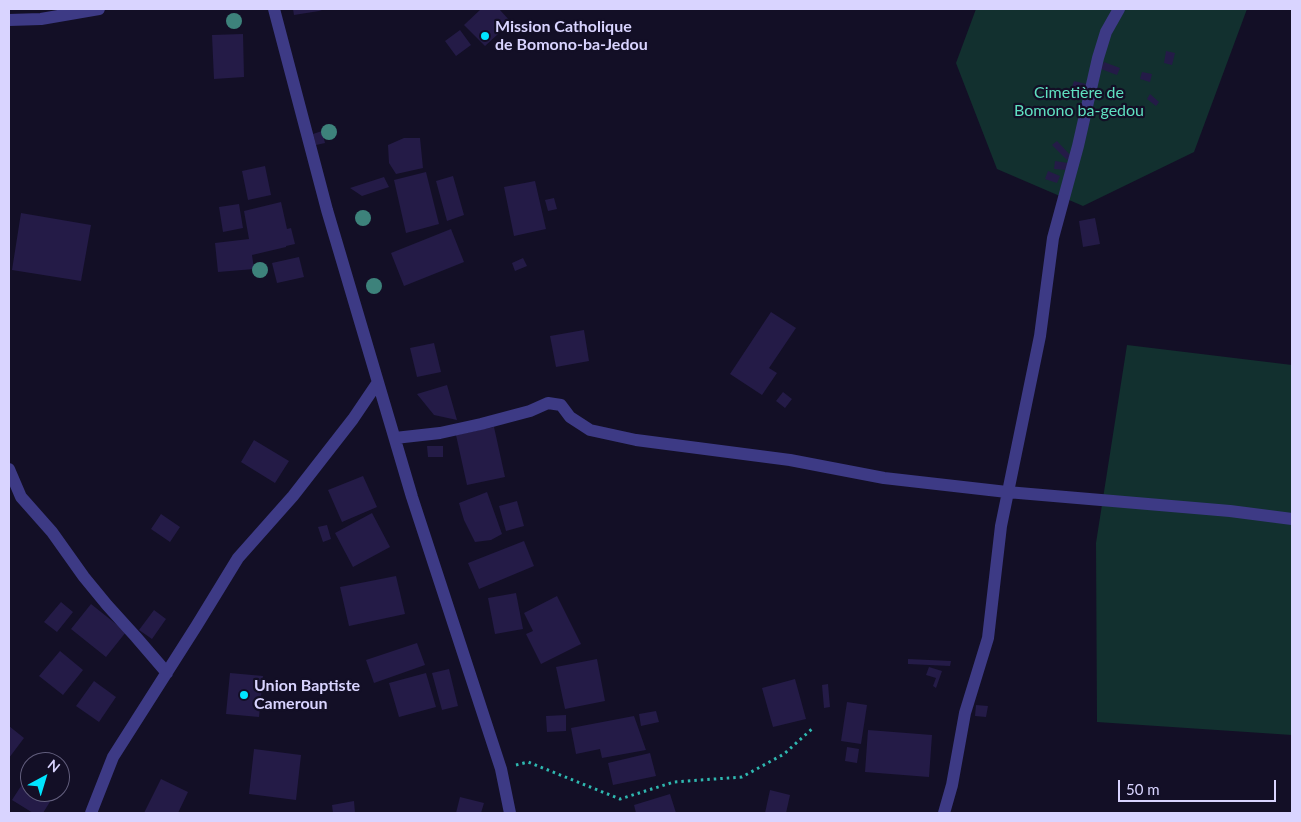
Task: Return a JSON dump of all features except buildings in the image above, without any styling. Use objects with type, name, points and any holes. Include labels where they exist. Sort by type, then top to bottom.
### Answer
[{"type":"street","points":[[9,20],[41,19],[98,9]]},
{"type":"street","points":[[274,9],[327,210],[412,497],[501,769],[510,813]]},
{"type":"street","points":[[944,813],[952,785],[965,713],[988,638],[1001,526],[1040,336],[1053,238],[1078,146],[1098,58],[1106,32],[1119,9]]},
{"type":"street","points":[[91,813],[112,757],[167,673],[238,558],[293,496],[353,419],[378,382]]},
{"type":"street","points":[[395,438],[456,430],[530,410],[548,402],[561,405],[570,417],[590,430],[636,440],[790,460],[884,478],[1008,492],[1230,511],[1292,519]]},
{"type":"street","points":[[9,469],[21,497],[52,532],[84,577],[107,605],[167,673]]},
{"type":"path","points":[[501,769],[528,762],[620,799],[674,782],[742,777],[784,754],[814,728]]},
{"type":"green space","name":"Cimetière de Bomono ba-gedou","points":[[976,9],[1247,9],[1194,152],[1083,206],[997,169],[956,63]]},
{"type":"green space","points":[[1127,345],[1292,365],[1292,735],[1097,722],[1096,543]]},
{"type":"place","name":"Mission Catholique de Bomono-ba-Jedou","points":[[485,36]]},
{"type":"place","name":"Union Baptiste Cameroun","points":[[244,695]]}]
